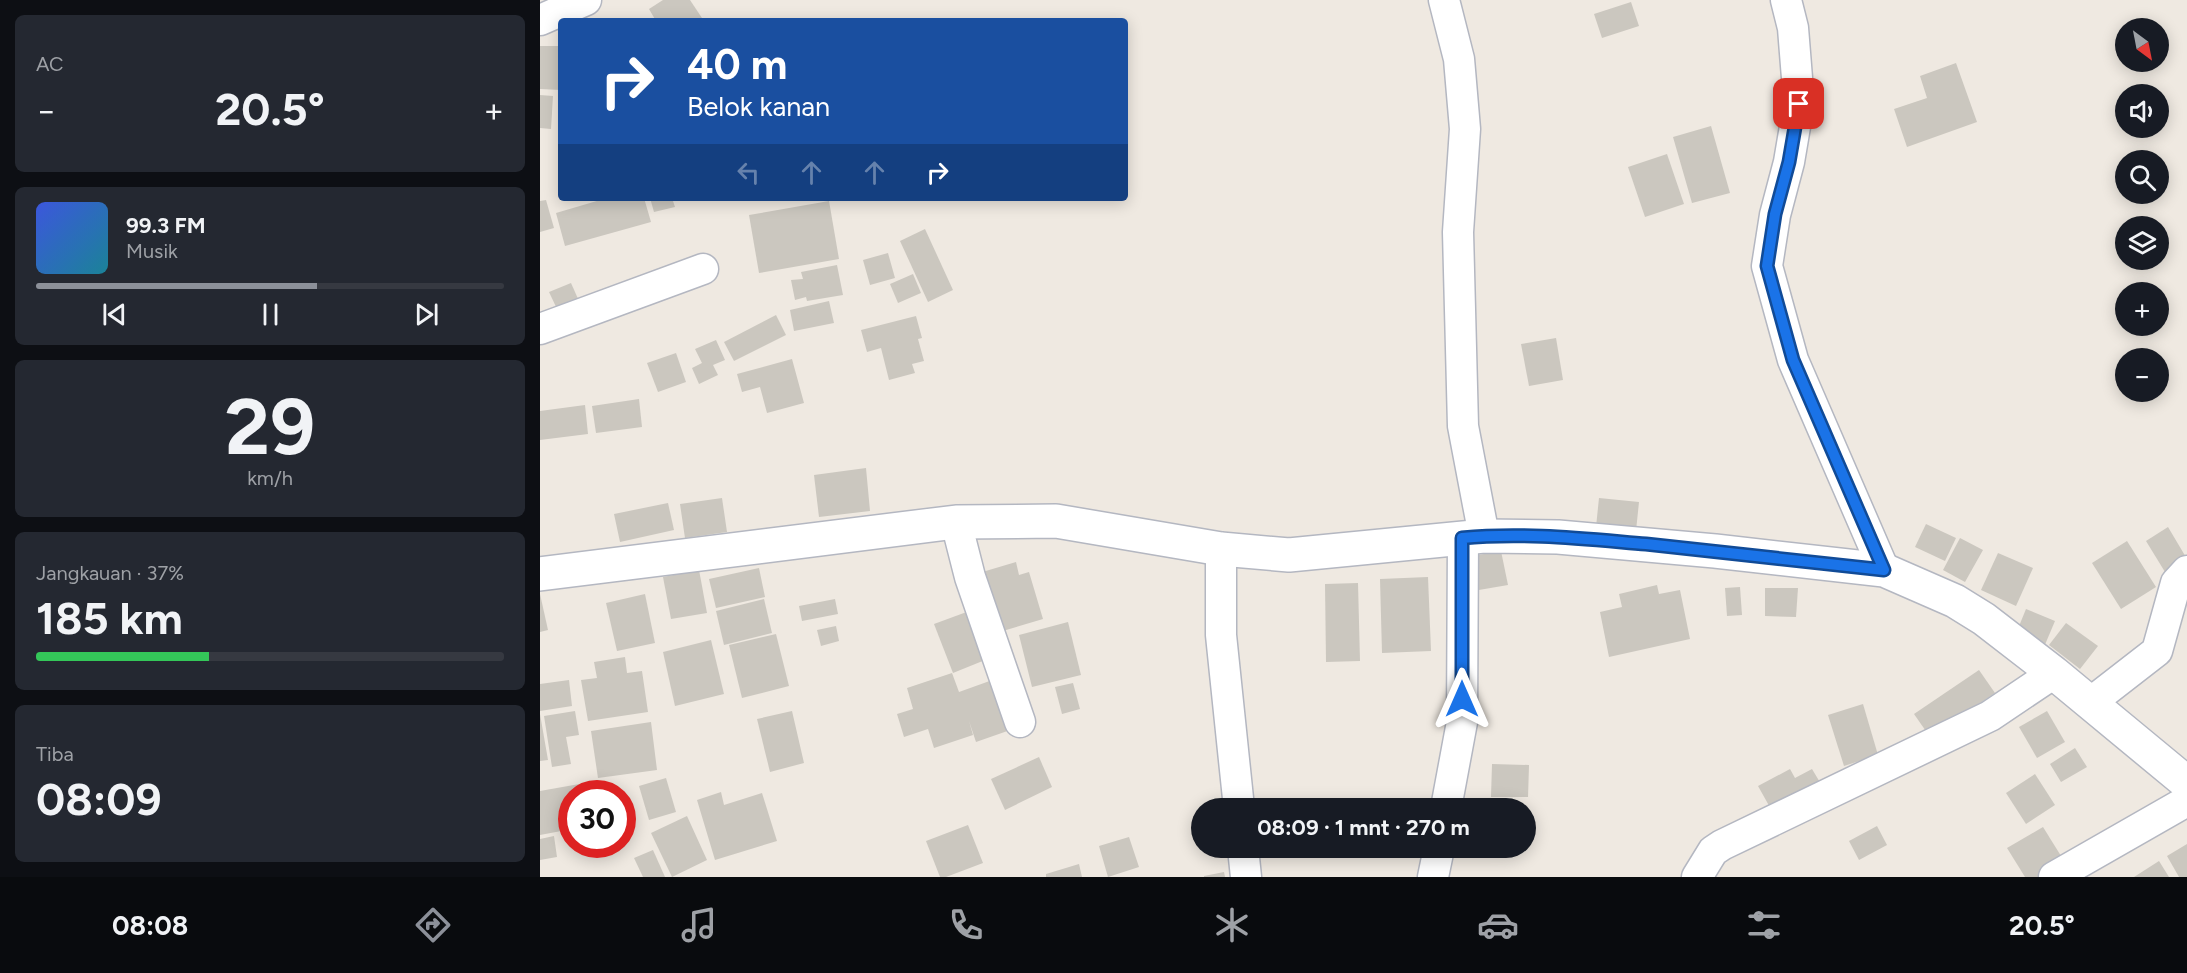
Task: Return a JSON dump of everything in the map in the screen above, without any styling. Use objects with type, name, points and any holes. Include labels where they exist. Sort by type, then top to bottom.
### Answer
[{"type":"street","points":[[540,20],[586,0]]},
{"type":"street","points":[[1444,0],[1459,59],[1465,129],[1458,232],[1463,426],[1473,537],[1462,722],[1448,798]]},
{"type":"street","points":[[1786,0],[1793,28],[1799,104],[1789,162],[1775,214],[1767,266],[1793,360],[1884,570]]},
{"type":"street","points":[[540,329],[703,269]]},
{"type":"street","points":[[540,574],[956,522],[1056,521],[1221,549],[1289,555],[1473,537],[1558,537],[1715,551],[1884,570],[1955,601],[1984,619],[2054,673],[2187,783]]},
{"type":"street","points":[[956,522],[970,577],[1020,722]]},
{"type":"street","points":[[1221,549],[1221,635],[1238,798]]},
{"type":"street","points":[[2090,704],[2157,651],[2181,577]]},
{"type":"street","points":[[1697,877],[1713,851],[1722,845],[1990,716],[2054,673]]},
{"type":"street","points":[[2054,877],[2187,801]]},
{"type":"street","points":[[1244,858],[1246,877]]},
{"type":"street","points":[[1433,877],[1436,858]]},
{"type":"building","points":[[663,0],[690,0],[702,18],[654,18],[649,9]]},
{"type":"building","points":[[1631,2],[1639,26],[1602,38],[1594,14]]},
{"type":"building","points":[[540,46],[558,46],[558,90],[540,89]]},
{"type":"building","points":[[1956,63],[1977,122],[1907,147],[1894,109],[1927,98],[1920,76]]},
{"type":"building","points":[[540,95],[553,96],[551,129],[540,128]]},
{"type":"building","points":[[1711,126],[1730,193],[1692,203],[1673,137]]},
{"type":"building","points":[[1667,154],[1684,204],[1645,217],[1628,167]]},
{"type":"building","points":[[546,200],[554,228],[540,232],[540,201]]},
{"type":"building","points":[[597,201],[645,201],[651,222],[565,246],[556,213]]},
{"type":"building","points":[[651,201],[673,201],[675,207],[654,212]]},
{"type":"building","points":[[829,201],[839,259],[759,273],[749,215]]},
{"type":"building","points":[[925,229],[953,290],[928,302],[900,241]]},
{"type":"building","points":[[888,253],[895,278],[870,285],[863,260]]},
{"type":"building","points":[[837,265],[843,295],[807,301],[806,297],[795,300],[791,280],[803,279],[801,272]]},
{"type":"building","points":[[913,274],[921,293],[898,303],[890,284]]},
{"type":"building","points":[[571,283],[579,301],[558,311],[549,292]]},
{"type":"building","points":[[829,301],[834,323],[794,331],[790,310]]},
{"type":"building","points":[[776,315],[786,335],[734,361],[724,342]]},
{"type":"building","points":[[916,316],[922,338],[918,339],[924,361],[912,364],[915,373],[889,380],[881,348],[867,352],[861,330]]},
{"type":"building","points":[[1556,338],[1563,380],[1529,386],[1521,344]]},
{"type":"building","points":[[716,340],[725,360],[713,365],[718,375],[699,384],[692,368],[702,363],[695,349]]},
{"type":"building","points":[[676,353],[686,382],[658,392],[647,363]]},
{"type":"building","points":[[792,359],[804,403],[767,413],[760,387],[742,392],[737,374]]},
{"type":"building","points":[[639,399],[642,427],[596,433],[592,406]]},
{"type":"building","points":[[585,405],[588,434],[540,440],[540,411]]},
{"type":"building","points":[[866,468],[870,511],[819,517],[814,475]]},
{"type":"building","points":[[722,498],[727,532],[685,538],[680,504]]},
{"type":"building","points":[[1599,498],[1639,502],[1636,531],[1596,527]]},
{"type":"building","points":[[668,503],[674,530],[620,542],[614,514]]},
{"type":"building","points":[[1926,524],[1956,538],[1945,561],[1915,547]]},
{"type":"building","points":[[2168,527],[2187,559],[2165,572],[2146,541]]},
{"type":"building","points":[[1960,538],[1983,550],[1965,582],[1943,570]]},
{"type":"building","points":[[2127,541],[2156,587],[2121,609],[2092,563]]},
{"type":"building","points":[[1501,551],[1508,585],[1473,591],[1467,557]]},
{"type":"building","points":[[1998,553],[2033,568],[2016,606],[1981,590]]},
{"type":"building","points":[[1016,562],[1019,575],[1029,572],[1043,619],[996,633],[979,573]]},
{"type":"building","points":[[759,568],[765,597],[716,608],[709,579]]},
{"type":"building","points":[[699,570],[707,613],[671,619],[663,577]]},
{"type":"building","points":[[1428,577],[1431,651],[1382,653],[1380,579]]},
{"type":"building","points":[[1358,583],[1360,661],[1326,662],[1325,584]]},
{"type":"building","points":[[1657,585],[1659,594],[1680,590],[1690,639],[1609,657],[1600,612],[1622,607],[1619,594]]},
{"type":"building","points":[[1740,587],[1742,615],[1727,616],[1725,588]]},
{"type":"building","points":[[1765,588],[1798,588],[1796,617],[1765,616]]},
{"type":"building","points":[[540,594],[548,630],[540,632]]},
{"type":"building","points":[[645,594],[655,643],[617,651],[606,603]]},
{"type":"building","points":[[764,599],[772,633],[724,645],[716,611]]},
{"type":"building","points":[[835,599],[838,614],[802,621],[799,606]]},
{"type":"building","points":[[2026,609],[2055,621],[2044,647],[2015,636]]},
{"type":"building","points":[[972,610],[990,658],[953,673],[934,624]]},
{"type":"building","points":[[1068,622],[1081,675],[1032,687],[1019,635]]},
{"type":"building","points":[[2066,623],[2098,646],[2080,669],[2049,645]]},
{"type":"building","points":[[836,626],[839,641],[821,646],[817,630]]},
{"type":"building","points":[[776,634],[789,686],[742,698],[729,645]]},
{"type":"building","points":[[711,640],[724,694],[675,706],[663,652]]},
{"type":"building","points":[[625,657],[627,673],[642,671],[648,712],[588,721],[581,680],[597,678],[594,662]]},
{"type":"building","points":[[1979,670],[1995,693],[1930,737],[1914,714]]},
{"type":"building","points":[[952,673],[959,692],[998,678],[1016,728],[976,742],[969,721],[973,735],[934,748],[928,729],[904,737],[897,714],[913,709],[907,688]]},
{"type":"building","points":[[569,680],[572,706],[540,711],[540,684]]},
{"type":"building","points":[[1073,683],[1080,709],[1062,714],[1055,687]]},
{"type":"building","points":[[1863,704],[1878,755],[1844,766],[1828,715]]},
{"type":"building","points":[[575,711],[579,735],[566,737],[571,764],[552,767],[544,716]]},
{"type":"building","points":[[792,711],[804,763],[770,772],[757,719]]},
{"type":"building","points":[[2047,711],[2065,742],[2037,758],[2019,727]]},
{"type":"building","points":[[540,714],[548,760],[540,761]]},
{"type":"building","points":[[651,722],[657,770],[598,778],[591,731]]},
{"type":"building","points":[[2075,748],[2087,767],[2061,782],[2050,764]]},
{"type":"building","points":[[1039,757],[1052,787],[1005,810],[991,779]]},
{"type":"building","points":[[1492,764],[1529,765],[1528,797],[1491,797]]},
{"type":"building","points":[[1790,769],[1795,778],[1812,769],[1821,784],[1772,811],[1758,786]]},
{"type":"building","points":[[2035,774],[2055,805],[2026,824],[2006,793]]},
{"type":"building","points":[[666,778],[676,812],[649,820],[639,786]]},
{"type":"building","points":[[558,788],[558,832],[540,835],[540,791]]},
{"type":"building","points":[[721,792],[724,805],[762,793],[777,841],[715,860],[697,800]]},
{"type":"building","points":[[687,816],[707,860],[672,877],[651,833]]},
{"type":"building","points":[[968,825],[983,863],[946,877],[940,877],[926,841]]},
{"type":"building","points":[[1877,826],[1887,845],[1859,860],[1849,841]]},
{"type":"building","points":[[2043,827],[2066,864],[2045,877],[2025,877],[2007,848]]},
{"type":"building","points":[[554,836],[557,857],[540,860],[540,839]]},
{"type":"building","points":[[1129,837],[1139,867],[1108,877],[1099,846]]},
{"type":"building","points":[[2187,844],[2187,877],[2179,877],[2167,856]]},
{"type":"building","points":[[653,850],[665,877],[643,877],[634,858]]},
{"type":"building","points":[[2159,861],[2169,877],[2134,877]]},
{"type":"building","points":[[1079,864],[1082,877],[1046,877],[1046,874]]},
{"type":"building","points":[[1224,872],[1225,877],[1204,877],[1204,876]]},
{"type":"route","points":[[1462,699],[1462,538],[1558,537],[1715,551],[1884,570],[1793,360],[1767,266],[1775,214],[1789,162],[1799,104]]}]
